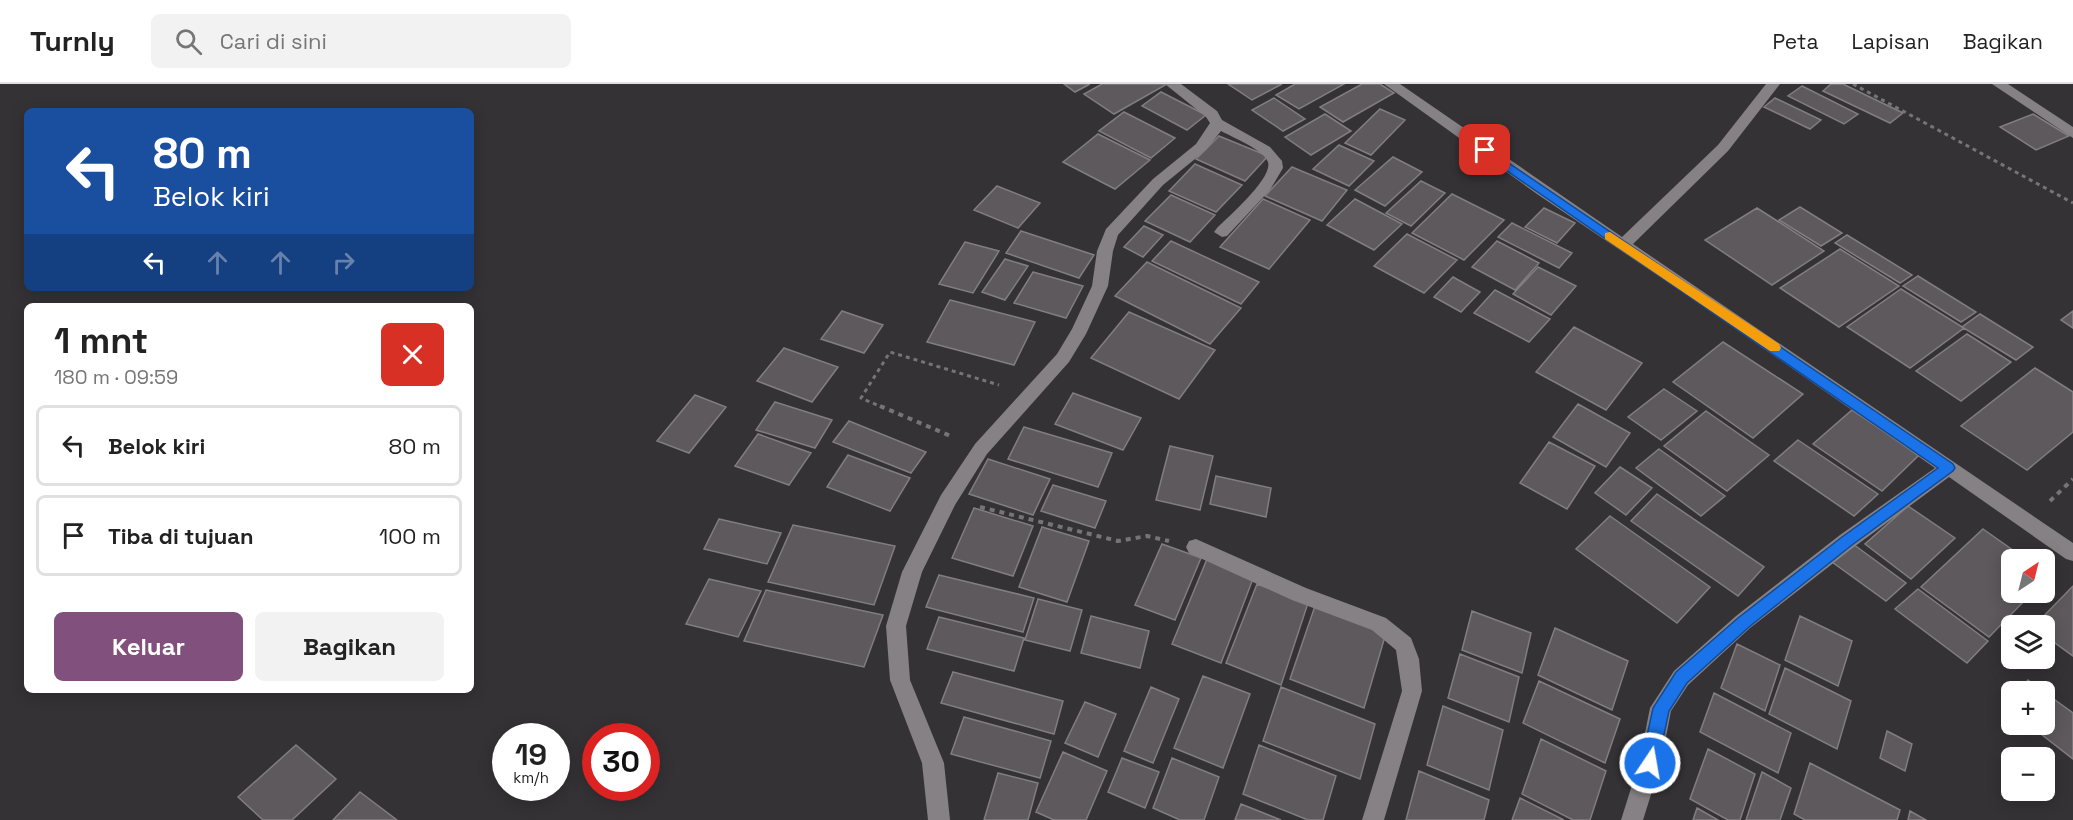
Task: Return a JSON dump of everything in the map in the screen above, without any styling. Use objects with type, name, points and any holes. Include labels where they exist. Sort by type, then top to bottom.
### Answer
[{"type":"street","points":[[1172,84],[1212,114],[1217,123],[1266,151],[1276,162],[1277,168],[1270,183],[1222,232]]},
{"type":"street","points":[[1391,84],[1542,192],[2073,553]]},
{"type":"street","points":[[1623,245],[1723,148],[1773,84]]},
{"type":"street","points":[[1999,84],[2073,134]]},
{"type":"street","points":[[939,820],[933,763],[900,680],[896,626],[912,572],[948,500],[981,449],[1063,358],[1080,330],[1100,286],[1105,251],[1112,233],[1158,182],[1201,147],[1215,131],[1217,123]]},
{"type":"street","points":[[1632,820],[1650,763],[1661,708],[1681,678],[1743,622],[1847,541],[1948,468]]},
{"type":"street","points":[[1196,547],[1299,594],[1379,624],[1404,644],[1410,658],[1412,691],[1373,820]]},
{"type":"path","points":[[1853,84],[2073,203]]},
{"type":"path","points":[[981,449],[861,398],[890,352],[1030,394]]},
{"type":"path","points":[[948,500],[1118,541],[1147,536],[1196,547]]},
{"type":"building","points":[[1064,84],[1090,84],[1075,92]]},
{"type":"building","points":[[1102,84],[1167,84],[1114,114],[1084,94]]},
{"type":"building","points":[[1228,84],[1282,84],[1252,100]]},
{"type":"building","points":[[1295,84],[1344,84],[1299,109],[1276,95]]},
{"type":"building","points":[[1362,84],[1380,84],[1394,93],[1343,122],[1320,107]]},
{"type":"building","points":[[1831,84],[1843,84],[1903,113],[1890,123],[1823,91]]},
{"type":"building","points":[[1802,86],[1858,114],[1844,124],[1788,96]]},
{"type":"building","points":[[1161,92],[1206,115],[1187,130],[1142,106]]},
{"type":"building","points":[[1274,98],[1305,119],[1283,131],[1252,110]]},
{"type":"building","points":[[1775,98],[1821,120],[1810,129],[1764,107]]},
{"type":"building","points":[[1380,109],[1405,120],[1371,155],[1345,143]]},
{"type":"building","points":[[1124,112],[1175,138],[1151,158],[1099,131]]},
{"type":"building","points":[[1325,114],[1351,131],[1311,155],[1285,137]]},
{"type":"building","points":[[2033,114],[2069,136],[2036,150],[2000,127]]},
{"type":"building","points":[[1098,134],[1150,160],[1115,189],[1063,162]]},
{"type":"building","points":[[1219,136],[1268,156],[1245,181],[1196,159]]},
{"type":"building","points":[[1339,145],[1374,161],[1349,186],[1313,169]]},
{"type":"building","points":[[1393,157],[1422,172],[1385,206],[1355,190]]},
{"type":"building","points":[[1195,164],[1242,185],[1216,212],[1169,191]]},
{"type":"building","points":[[1292,167],[1347,190],[1322,221],[1265,196]]},
{"type":"building","points":[[1421,181],[1445,193],[1411,226],[1386,213]]},
{"type":"building","points":[[997,186],[1040,203],[1018,228],[974,210]]},
{"type":"building","points":[[1452,194],[1504,220],[1464,260],[1412,233]]},
{"type":"building","points":[[1171,195],[1215,215],[1190,242],[1145,221]]},
{"type":"building","points":[[1263,199],[1310,220],[1269,269],[1220,247]]},
{"type":"building","points":[[1355,199],[1402,224],[1374,250],[1327,225]]},
{"type":"building","points":[[1800,207],[1842,233],[1821,246],[1779,220]]},
{"type":"building","points":[[1544,208],[1575,223],[1557,243],[1525,227]]},
{"type":"building","points":[[1757,208],[1824,251],[1772,285],[1705,240]]},
{"type":"building","points":[[1512,223],[1572,253],[1559,268],[1498,237]]},
{"type":"building","points":[[1144,226],[1163,235],[1143,257],[1124,247]]},
{"type":"building","points":[[1021,231],[1094,255],[1079,278],[1006,253]]},
{"type":"building","points":[[1407,234],[1457,260],[1424,293],[1374,266]]},
{"type":"building","points":[[1847,235],[1912,275],[1900,283],[1835,243]]},
{"type":"building","points":[[1171,241],[1259,282],[1241,304],[1152,261]]},
{"type":"building","points":[[1497,241],[1539,263],[1515,290],[1472,267]]},
{"type":"building","points":[[965,242],[999,251],[973,293],[939,284]]},
{"type":"building","points":[[1840,249],[1899,286],[1839,327],[1780,288]]},
{"type":"building","points":[[1005,259],[1028,266],[1005,300],[982,292]]},
{"type":"building","points":[[1147,262],[1241,308],[1210,344],[1115,296]]},
{"type":"building","points":[[1538,267],[1576,286],[1551,315],[1513,294]]},
{"type":"building","points":[[1033,272],[1083,286],[1066,318],[1014,303]]},
{"type":"building","points":[[1918,276],[1976,312],[1961,322],[1903,286]]},
{"type":"building","points":[[1453,277],[1480,292],[1461,312],[1434,297]]},
{"type":"building","points":[[1901,289],[1964,328],[1910,368],[1847,327]]},
{"type":"building","points":[[1495,290],[1550,319],[1529,342],[1474,313]]},
{"type":"building","points":[[950,300],[1035,322],[1014,365],[927,342]]},
{"type":"building","points":[[842,311],[883,325],[864,353],[821,339]]},
{"type":"building","points":[[2073,311],[2073,328],[2061,320]]},
{"type":"building","points":[[1129,312],[1215,350],[1179,399],[1091,358]]},
{"type":"building","points":[[1980,314],[2033,347],[2016,360],[1962,327]]},
{"type":"building","points":[[1574,327],[1642,363],[1606,410],[1536,372]]},
{"type":"building","points":[[1967,334],[2011,362],[1961,401],[1916,371]]},
{"type":"building","points":[[1723,342],[1803,394],[1753,438],[1673,382]]},
{"type":"building","points":[[784,348],[838,367],[812,402],[757,381]]},
{"type":"building","points":[[2035,368],[2073,392],[2073,432],[2027,470],[1961,426]]},
{"type":"building","points":[[1664,389],[1697,411],[1661,440],[1628,417]]},
{"type":"building","points":[[1073,393],[1141,418],[1123,450],[1055,424]]},
{"type":"building","points":[[695,395],[726,407],[689,453],[657,441]]},
{"type":"building","points":[[775,402],[832,420],[815,448],[756,430]]},
{"type":"building","points":[[1578,404],[1630,433],[1606,467],[1553,437]]},
{"type":"building","points":[[1852,410],[1920,454],[1882,491],[1813,444]]},
{"type":"building","points":[[1706,411],[1769,455],[1727,491],[1664,446]]},
{"type":"building","points":[[849,421],[926,452],[911,473],[833,442]]},
{"type":"building","points":[[1024,427],[1112,453],[1098,487],[1008,459]]},
{"type":"building","points":[[758,434],[811,453],[789,485],[735,466]]},
{"type":"building","points":[[1798,440],[1878,494],[1854,516],[1774,461]]},
{"type":"building","points":[[1549,442],[1595,466],[1567,509],[1520,483]]},
{"type":"building","points":[[1170,446],[1213,456],[1200,510],[1156,500]]},
{"type":"building","points":[[1659,449],[1725,496],[1701,516],[1636,468]]},
{"type":"building","points":[[848,455],[910,478],[890,511],[827,487]]},
{"type":"building","points":[[988,459],[1050,479],[1033,515],[969,494]]},
{"type":"building","points":[[1620,467],[1652,488],[1626,515],[1595,493]]},
{"type":"building","points":[[1216,476],[1271,488],[1266,517],[1210,504]]},
{"type":"building","points":[[1053,485],[1106,501],[1095,528],[1041,511]]},
{"type":"building","points":[[1657,494],[1764,567],[1738,596],[1631,521]]},
{"type":"building","points":[[1908,506],[1955,538],[1911,579],[1865,544]]},
{"type":"building","points":[[974,508],[1033,526],[1013,576],[952,558]]},
{"type":"building","points":[[1610,516],[1710,587],[1677,623],[1576,549]]},
{"type":"building","points":[[719,519],[781,533],[767,564],[704,549]]},
{"type":"building","points":[[793,525],[895,546],[874,605],[768,582]]},
{"type":"building","points":[[1042,527],[1089,541],[1067,602],[1019,587]]},
{"type":"building","points":[[1983,529],[2011,549],[2001,549],[2001,603],[2022,603],[2011,615],[2001,615],[2001,625],[1989,637],[1921,587]]},
{"type":"building","points":[[1162,544],[1201,558],[1175,620],[1135,605]]},
{"type":"building","points":[[1853,544],[1906,583],[1886,601],[1832,562]]},
{"type":"building","points":[[1207,559],[1254,576],[1221,663],[1172,644]]},
{"type":"building","points":[[939,575],[1034,598],[1023,632],[926,607]]},
{"type":"building","points":[[709,579],[761,591],[738,637],[686,624]]},
{"type":"building","points":[[1257,584],[1308,603],[1281,685],[1226,663]]},
{"type":"building","points":[[2073,586],[2073,656],[2055,643],[2055,615],[2045,615]]},
{"type":"building","points":[[1918,589],[1988,641],[1967,663],[1895,609]]},
{"type":"building","points":[[766,590],[883,615],[864,667],[744,641]]},
{"type":"building","points":[[1038,599],[1082,610],[1070,651],[1025,640]]},
{"type":"building","points":[[1315,606],[1386,633],[1364,708],[1290,679]]},
{"type":"building","points":[[1472,611],[1531,633],[1522,673],[1462,650]]},
{"type":"building","points":[[1091,616],[1149,631],[1140,668],[1081,653]]},
{"type":"building","points":[[1800,616],[1852,641],[1838,686],[1785,660]]},
{"type":"building","points":[[939,617],[1024,638],[1014,671],[927,649]]},
{"type":"building","points":[[1555,628],[1628,661],[1612,710],[1538,675]]},
{"type":"building","points":[[1737,644],[1780,665],[1765,711],[1721,688]]},
{"type":"building","points":[[1460,654],[1519,677],[1509,722],[1448,698]]},
{"type":"building","points":[[1785,668],[1851,701],[1837,749],[1769,714]]},
{"type":"building","points":[[953,672],[1063,701],[1054,734],[941,703]]},
{"type":"building","points":[[1203,676],[1250,694],[1223,768],[1174,748]]},
{"type":"building","points":[[1539,681],[1620,719],[1605,763],[1523,723]]},
{"type":"building","points":[[1151,687],[1179,699],[1153,763],[1124,751]]},
{"type":"building","points":[[1281,687],[1375,724],[1360,779],[1263,741]]},
{"type":"building","points":[[1714,693],[1791,733],[1778,773],[1700,732]]},
{"type":"building","points":[[2055,700],[2073,713],[2073,759],[2042,735],[2055,735]]},
{"type":"building","points":[[1085,702],[1116,714],[1098,757],[1065,743]]},
{"type":"building","points":[[1443,706],[1503,730],[1489,790],[1427,765]]},
{"type":"building","points":[[964,717],[1051,741],[1040,778],[951,754]]},
{"type":"building","points":[[1887,731],[1912,744],[1905,771],[1880,758]]},
{"type":"building","points":[[1541,739],[1606,771],[1590,820],[1573,820],[1522,794]]},
{"type":"building","points":[[296,745],[336,779],[292,820],[263,820],[238,797]]},
{"type":"building","points":[[1259,745],[1336,776],[1323,820],[1308,820],[1243,794]]},
{"type":"building","points":[[1708,749],[1755,774],[1740,820],[1728,820],[1690,799]]},
{"type":"building","points":[[1063,752],[1107,771],[1086,820],[1054,820],[1036,812]]},
{"type":"building","points":[[1122,758],[1159,772],[1145,808],[1108,792]]},
{"type":"building","points":[[1172,758],[1219,777],[1204,820],[1180,820],[1153,808]]},
{"type":"building","points":[[1810,763],[1900,810],[1897,820],[1805,820],[1794,814]]},
{"type":"building","points":[[1419,771],[1489,800],[1484,820],[1406,820]]},
{"type":"building","points":[[1762,772],[1791,788],[1780,820],[1746,820]]},
{"type":"building","points":[[998,773],[1038,783],[1028,820],[984,820]]},
{"type":"building","points":[[360,792],[397,820],[333,820]]},
{"type":"building","points":[[1520,798],[1564,820],[1512,820]]},
{"type":"building","points":[[1241,804],[1281,820],[1235,820]]},
{"type":"building","points":[[1697,808],[1718,820],[1693,820]]},
{"type":"building","points":[[1910,811],[1926,820],[1908,820]]},
{"type":"slow traffic","points":[[1610,236],[1774,348]]},
{"type":"route","points":[[1485,150],[1542,192],[1703,298],[1948,468],[1847,541],[1743,622],[1681,678],[1661,708],[1650,763]]}]
